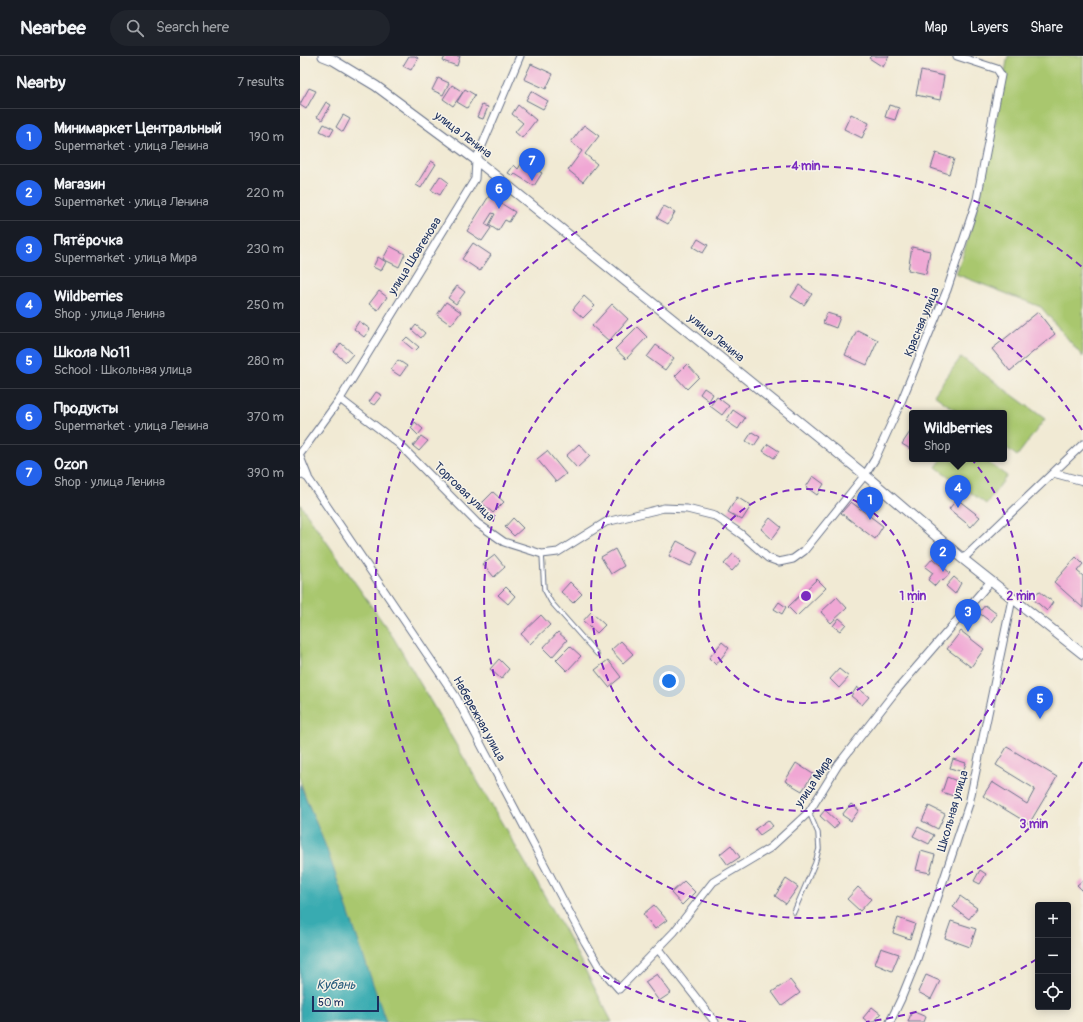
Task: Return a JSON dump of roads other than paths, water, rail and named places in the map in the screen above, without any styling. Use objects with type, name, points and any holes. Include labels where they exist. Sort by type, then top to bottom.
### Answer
[{"type":"street","name":"улица Ленина","points":[[323,56],[333,60],[376,86],[476,160],[865,475],[1012,599],[1083,654]]},
{"type":"street","name":"улица Шовгенова","points":[[300,456],[340,399],[475,179],[476,160],[520,56]]},
{"type":"street","name":"Красная улица","points":[[804,551],[865,475],[875,459],[901,402],[947,290],[977,199],[1001,75],[997,69],[957,56]]},
{"type":"street","name":"Торговая улица","points":[[340,399],[400,444],[477,523],[504,542],[542,554],[558,552],[606,522],[664,508],[688,509],[715,516],[740,534],[768,558],[779,562],[793,559],[804,551]]},
{"type":"street","points":[[963,559],[1083,444]]},
{"type":"street","points":[[300,456],[308,478]]},
{"type":"street","name":"Набережная улица","points":[[300,472],[308,478],[456,697],[585,942],[599,966],[619,990]]},
{"type":"street","points":[[1053,473],[1083,481]]},
{"type":"street","name":"улица Мира","points":[[619,990],[674,932],[713,882],[770,848],[809,812],[838,765],[895,692],[991,581]]},
{"type":"street","name":"Школьная улица","points":[[890,1022],[902,1000],[916,962],[969,804],[1012,599]]},
{"type":"street","points":[[658,949],[715,1022]]},
{"type":"lane","points":[[542,554],[544,588],[551,602],[597,654]]},
{"type":"lane","points":[[794,912],[815,863],[819,849],[818,834],[809,812]]},
{"type":"water","name":"Кубань","points":[[300,784],[326,847],[386,1022],[300,1022]]},
{"type":"place","name":"Ozon","points":[[532,181]]},
{"type":"place","name":"Продукты","points":[[499,209]]},
{"type":"place","name":"Wildberries","points":[[958,508]]},
{"type":"place","name":"Минимаркет Центральный","points":[[870,520]]},
{"type":"place","name":"Магазин","points":[[943,572]]},
{"type":"place","name":"Пятёрочка","points":[[968,632]]},
{"type":"place","name":"Школа №11","points":[[1040,719]]}]
